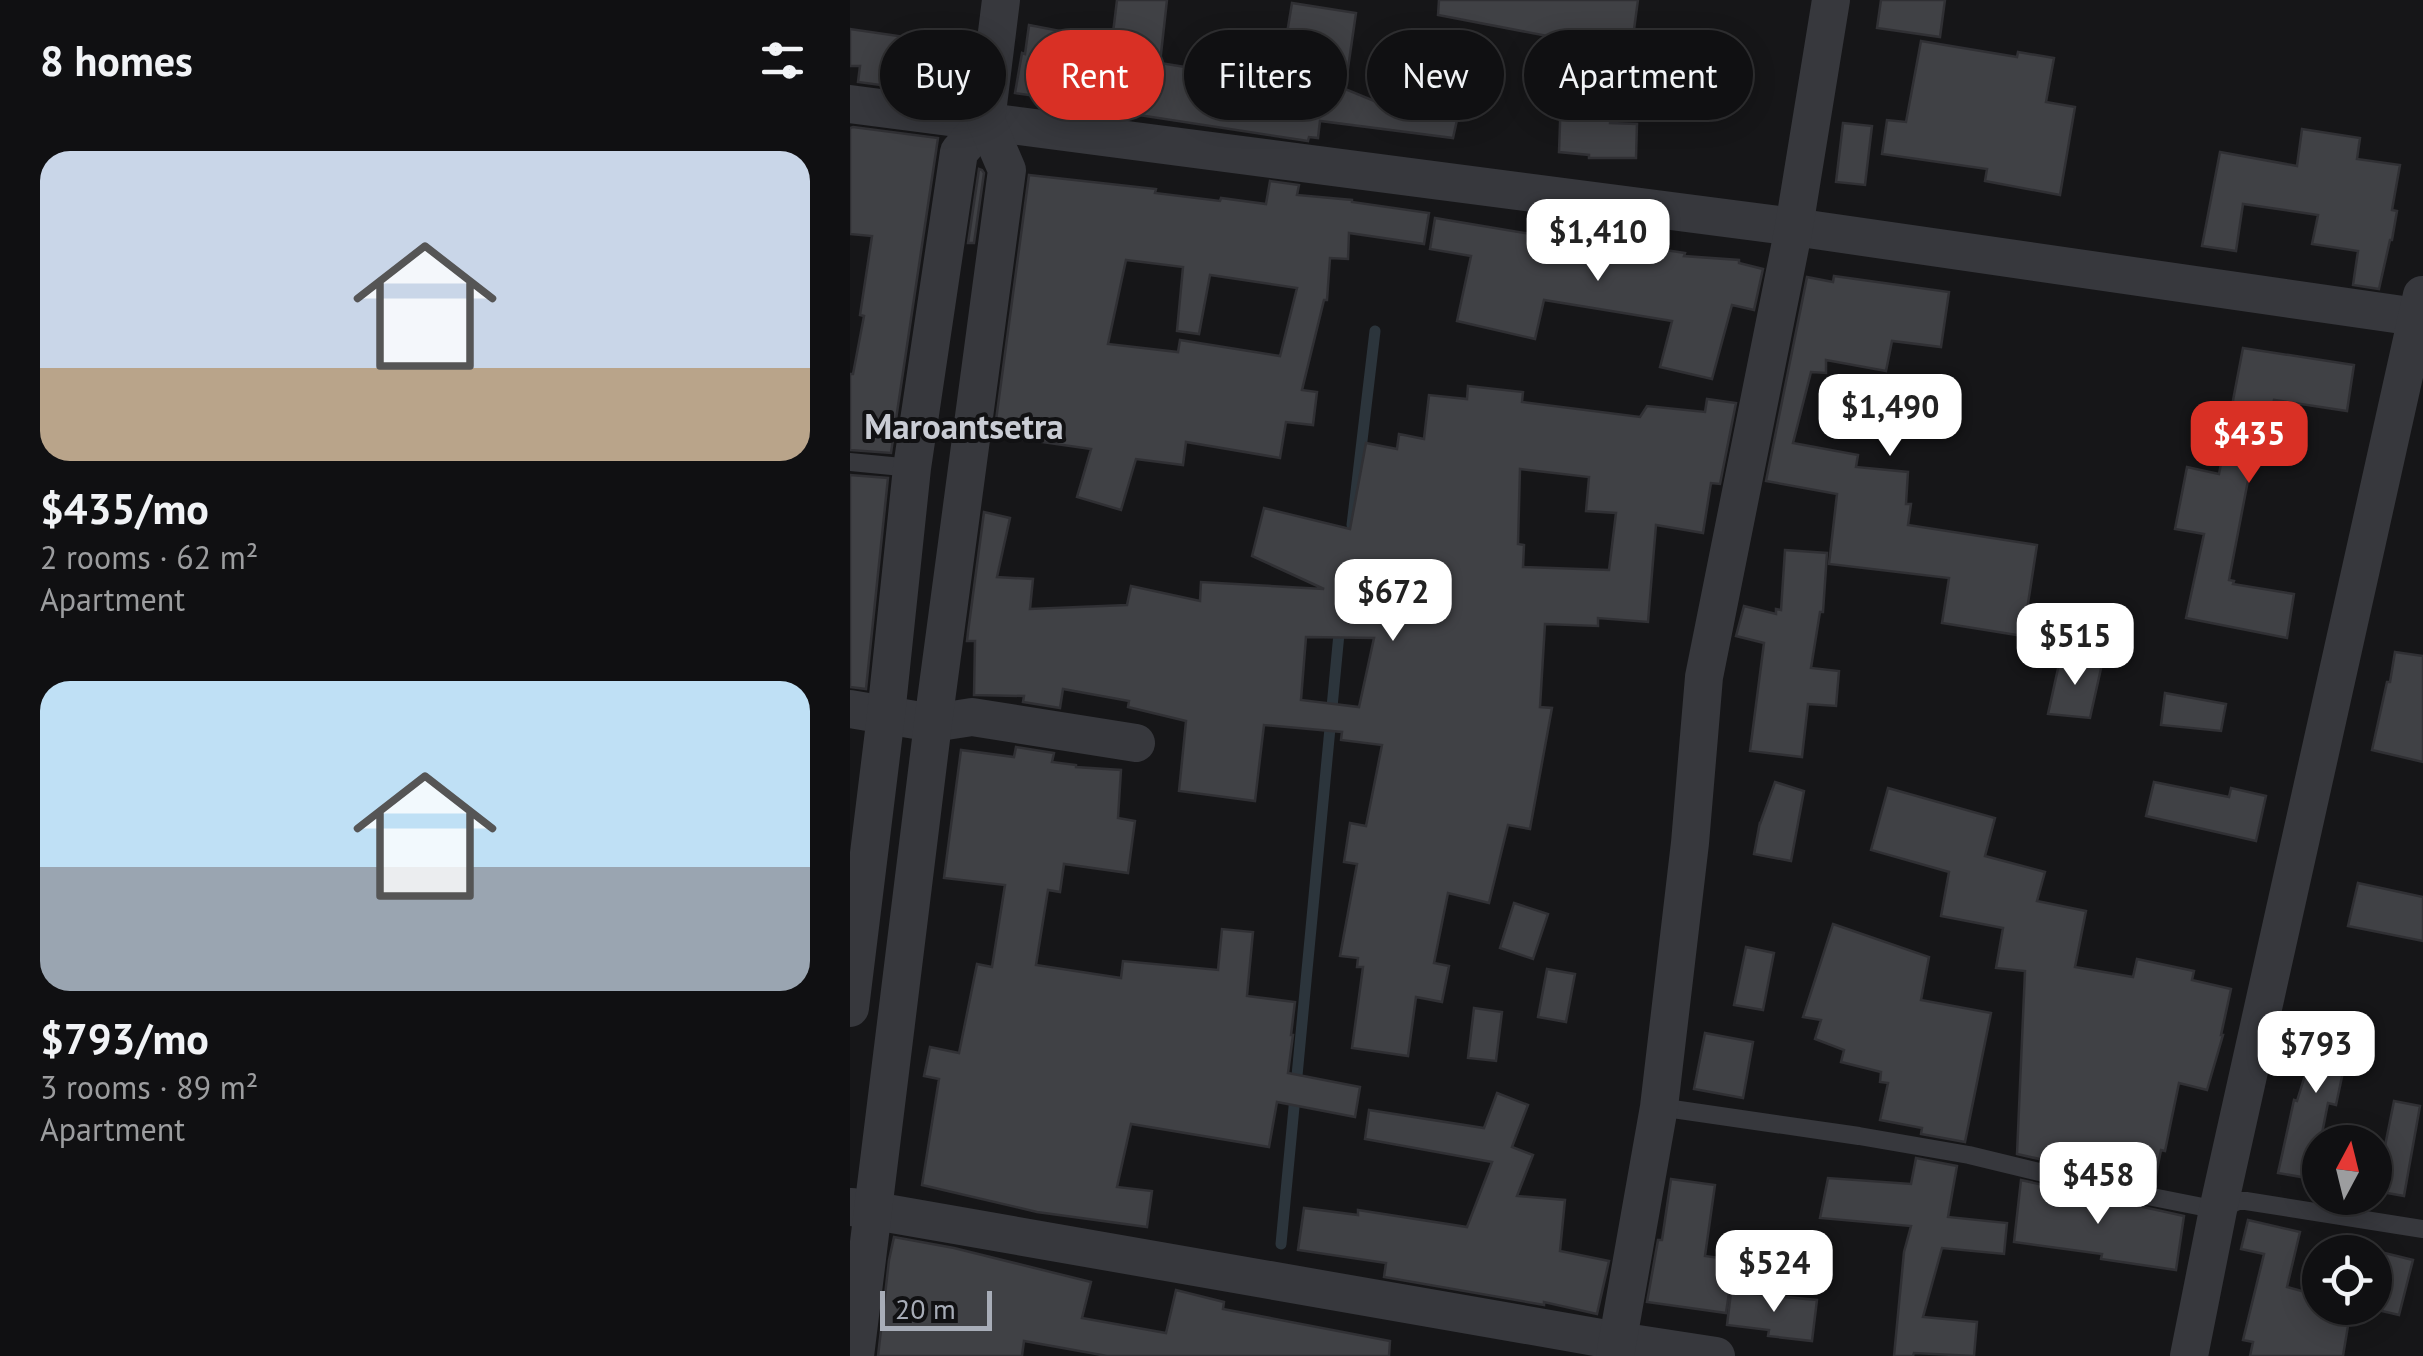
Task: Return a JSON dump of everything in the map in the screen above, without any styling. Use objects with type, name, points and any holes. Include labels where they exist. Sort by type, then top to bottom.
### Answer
[{"type":"street","points":[[855,1356],[862,1209],[933,723],[1007,170],[986,122],[1001,0]]},
{"type":"street","points":[[1616,1349],[1659,1108],[1690,843],[1704,677],[1794,227],[1832,0]]},
{"type":"street","points":[[850,104],[2421,309],[2218,1210],[2189,1356]]},
{"type":"street","points":[[850,1008],[868,712],[912,468],[959,152],[986,122]]},
{"type":"street","points":[[868,712],[933,723],[972,717],[1136,743]]},
{"type":"street","points":[[862,1209],[1616,1349],[1716,1356]]},
{"type":"lane","points":[[850,462],[912,468]]},
{"type":"lane","points":[[1659,1108],[1969,1155],[2218,1210],[2246,1200],[2423,1230]]},
{"type":"building","points":[[1117,0],[1167,0],[1164,30],[1113,30]]},
{"type":"building","points":[[1439,0],[1638,0],[1634,30],[1524,32],[1438,15]]},
{"type":"building","points":[[1881,0],[1945,0],[1940,37],[1877,28]]},
{"type":"building","points":[[1292,3],[1356,13],[1347,75],[1347,30],[1288,30]]},
{"type":"building","points":[[1029,25],[1055,30],[1028,30]]},
{"type":"building","points":[[850,29],[880,33],[880,85],[858,82],[860,66],[850,66]]},
{"type":"building","points":[[1921,41],[2017,57],[2018,52],[2054,58],[2046,102],[2075,107],[2060,195],[1985,181],[1987,169],[1882,154],[1887,120],[1906,122]]},
{"type":"building","points":[[1026,47],[1026,95],[1015,93],[1022,53],[1025,54]]},
{"type":"building","points":[[1164,64],[1184,67],[1184,120],[1347,120],[1347,90],[1367,98],[1367,120],[1457,120],[1453,138],[1320,121],[1318,138],[1309,137],[1308,141],[1164,119]]},
{"type":"building","points":[[1560,120],[1637,124],[1636,158],[1589,158],[1559,152]]},
{"type":"building","points":[[1843,123],[1872,126],[1865,185],[1836,182]]},
{"type":"building","points":[[853,127],[938,138],[891,453],[850,450],[850,374],[864,316],[860,315],[872,236],[850,234]]},
{"type":"building","points":[[2302,129],[2360,138],[2357,159],[2400,165],[2392,210],[2397,211],[2379,289],[2353,285],[2358,251],[2312,244],[2318,215],[2243,204],[2236,251],[2202,246],[2220,152],[2297,166]]},
{"type":"building","points":[[979,169],[984,173],[974,243],[968,243]]},
{"type":"building","points":[[1029,175],[1266,204],[1270,181],[1299,185],[1297,195],[1429,213],[1424,244],[1349,233],[1348,259],[1330,258],[1327,300],[1302,390],[1317,392],[1313,425],[1286,422],[1280,458],[1186,442],[1183,465],[1136,459],[1121,510],[1077,497],[1091,449],[994,435]],"holes":[[[1126,260],[1183,267],[1177,331],[1199,334],[1210,275],[1297,288],[1280,356],[1180,340],[1178,352],[1108,344]]]},
{"type":"building","points":[[1534,216],[1590,226],[1587,238],[1685,253],[1684,256],[1739,260],[1763,269],[1754,310],[1732,305],[1712,379],[1660,367],[1672,321],[1544,300],[1535,339],[1457,321],[1471,256],[1430,249],[1435,218],[1531,234]]},
{"type":"building","points":[[1834,276],[1949,292],[1941,347],[1892,341],[1886,371],[1826,360],[1826,373],[1811,372],[1793,443],[1858,455],[1856,467],[1908,472],[1908,525],[2037,545],[2023,636],[1942,623],[1949,578],[1829,564],[1837,494],[1766,481],[1807,277],[1833,282]]},
{"type":"building","points":[[2243,348],[2354,365],[2347,411],[2274,400],[2268,429],[2258,428],[2229,580],[2233,584],[2294,594],[2287,638],[2186,618],[2204,534],[2175,529],[2187,467],[2219,474]]},
{"type":"building","points":[[1468,386],[1523,392],[1522,402],[1640,417],[1647,406],[1705,412],[1707,399],[1736,403],[1720,484],[1711,483],[1703,533],[1656,525],[1648,622],[1598,618],[1598,626],[1545,624],[1540,707],[1552,708],[1530,829],[1508,825],[1489,903],[1448,893],[1434,963],[1449,966],[1442,1002],[1416,997],[1408,1056],[1352,1048],[1363,967],[1357,967],[1358,958],[1340,956],[1357,864],[1344,862],[1350,823],[1366,826],[1382,745],[1341,740],[1342,732],[1264,725],[1255,801],[1179,791],[1186,721],[1128,707],[1129,701],[1063,689],[1060,708],[1023,702],[1024,696],[974,695],[975,641],[967,641],[984,512],[1010,518],[997,577],[1033,579],[1030,609],[1127,605],[1131,586],[1200,601],[1201,582],[1324,589],[1252,556],[1264,508],[1350,529],[1366,443],[1397,449],[1399,434],[1424,439],[1429,395],[1467,399]],"holes":[[[1520,469],[1589,477],[1586,511],[1616,513],[1609,570],[1523,567],[1524,545],[1518,544]],[[1306,637],[1374,638],[1359,707],[1301,700]]]},
{"type":"building","points":[[850,475],[888,478],[866,689],[850,687]]},
{"type":"building","points":[[1785,550],[1827,553],[1823,612],[1811,668],[1839,671],[1836,706],[1808,704],[1802,757],[1750,751],[1764,643],[1736,636],[1744,606],[1776,614],[1776,609],[1781,610]]},
{"type":"building","points":[[2395,652],[2423,656],[2423,762],[2372,750]]},
{"type":"building","points":[[2061,655],[2102,664],[2090,718],[2048,714]]},
{"type":"building","points":[[2165,693],[2226,704],[2221,731],[2161,725]]},
{"type":"building","points":[[1016,747],[1054,753],[1052,762],[1121,770],[1118,818],[1135,821],[1128,873],[1064,864],[1060,892],[1048,890],[1036,965],[1121,978],[1123,961],[1218,970],[1222,929],[1253,932],[1247,996],[1295,1002],[1288,1073],[1360,1087],[1355,1117],[1277,1102],[1269,1147],[1131,1124],[1117,1187],[1152,1191],[1147,1227],[1037,1212],[922,1185],[939,1079],[924,1076],[930,1047],[959,1053],[977,964],[992,967],[1005,885],[944,878],[961,750],[1014,757]]},
{"type":"building","points":[[1775,782],[1804,791],[1791,861],[1754,854],[1760,822]]},
{"type":"building","points":[[2154,782],[2229,797],[2231,788],[2266,796],[2256,841],[2146,816]]},
{"type":"building","points":[[1888,788],[1995,818],[1985,856],[2045,872],[2037,901],[2086,911],[2075,967],[2133,977],[2137,959],[2194,971],[2192,980],[2231,989],[2207,1090],[2179,1083],[2154,1185],[2017,1154],[2025,971],[1996,968],[2003,928],[1941,916],[1949,872],[1871,850]]},
{"type":"building","points":[[2358,883],[2423,897],[2423,941],[2348,926]]},
{"type":"building","points":[[1514,903],[1548,914],[1533,959],[1500,948]]},
{"type":"building","points":[[1833,924],[1929,957],[1921,1000],[1991,1013],[1965,1142],[1921,1134],[1922,1128],[1880,1120],[1888,1083],[1880,1082],[1881,1072],[1841,1062],[1844,1050],[1815,1039],[1821,1020],[1803,1017]]},
{"type":"building","points":[[1746,947],[1774,953],[1763,1010],[1734,1005]]},
{"type":"building","points":[[1547,969],[1575,974],[1566,1022],[1538,1017]]},
{"type":"building","points":[[1474,1008],[1502,1012],[1496,1061],[1468,1058]]},
{"type":"building","points":[[2319,1013],[2354,1020],[2336,1105],[2328,1103],[2324,1125],[2302,1125],[2302,1177],[2278,1173],[2294,1100],[2297,1101]]},
{"type":"building","points":[[1705,1033],[1753,1042],[1743,1098],[1694,1089]]},
{"type":"building","points":[[1497,1093],[1528,1105],[1512,1147],[1533,1155],[1517,1196],[1565,1200],[1560,1251],[1609,1261],[1597,1314],[1384,1277],[1386,1263],[1298,1250],[1304,1208],[1358,1215],[1358,1210],[1467,1227],[1492,1162],[1365,1139],[1369,1110],[1484,1128]]},
{"type":"building","points":[[2394,1101],[2420,1106],[2404,1196],[2392,1194],[2389,1125]]},
{"type":"building","points":[[1916,1158],[1957,1166],[1948,1217],[2007,1223],[2004,1254],[1942,1248],[1923,1317],[1977,1322],[1974,1356],[1894,1356],[1904,1252],[1911,1226],[1820,1218],[1828,1178],[1911,1184]]},
{"type":"building","points":[[1671,1179],[1715,1185],[1705,1256],[1734,1260],[1726,1313],[1647,1302]]},
{"type":"building","points":[[2021,1180],[2184,1216],[2176,1270],[2101,1259],[2102,1254],[2014,1242]]},
{"type":"building","points":[[2248,1220],[2300,1232],[2287,1287],[2302,1291],[2302,1325],[2348,1325],[2343,1356],[2250,1356],[2253,1342],[2243,1340],[2264,1254],[2241,1249]]},
{"type":"building","points":[[894,1237],[1091,1282],[1082,1318],[1166,1333],[1176,1290],[1224,1302],[1223,1309],[1390,1341],[1389,1356],[1107,1356],[1024,1341],[1022,1356],[878,1356]]},
{"type":"building","points":[[2392,1255],[2413,1260],[2399,1315],[2392,1313]]},
{"type":"building","points":[[1731,1292],[1817,1300],[1812,1341],[1768,1336],[1769,1330],[1727,1325]]},
{"type":"waterway","points":[[1352,525],[1375,331]]},
{"type":"waterway","points":[[1281,1244],[1340,623]]},
{"type":"district","name":"Maroantsetra","points":[[964,427]]}]
